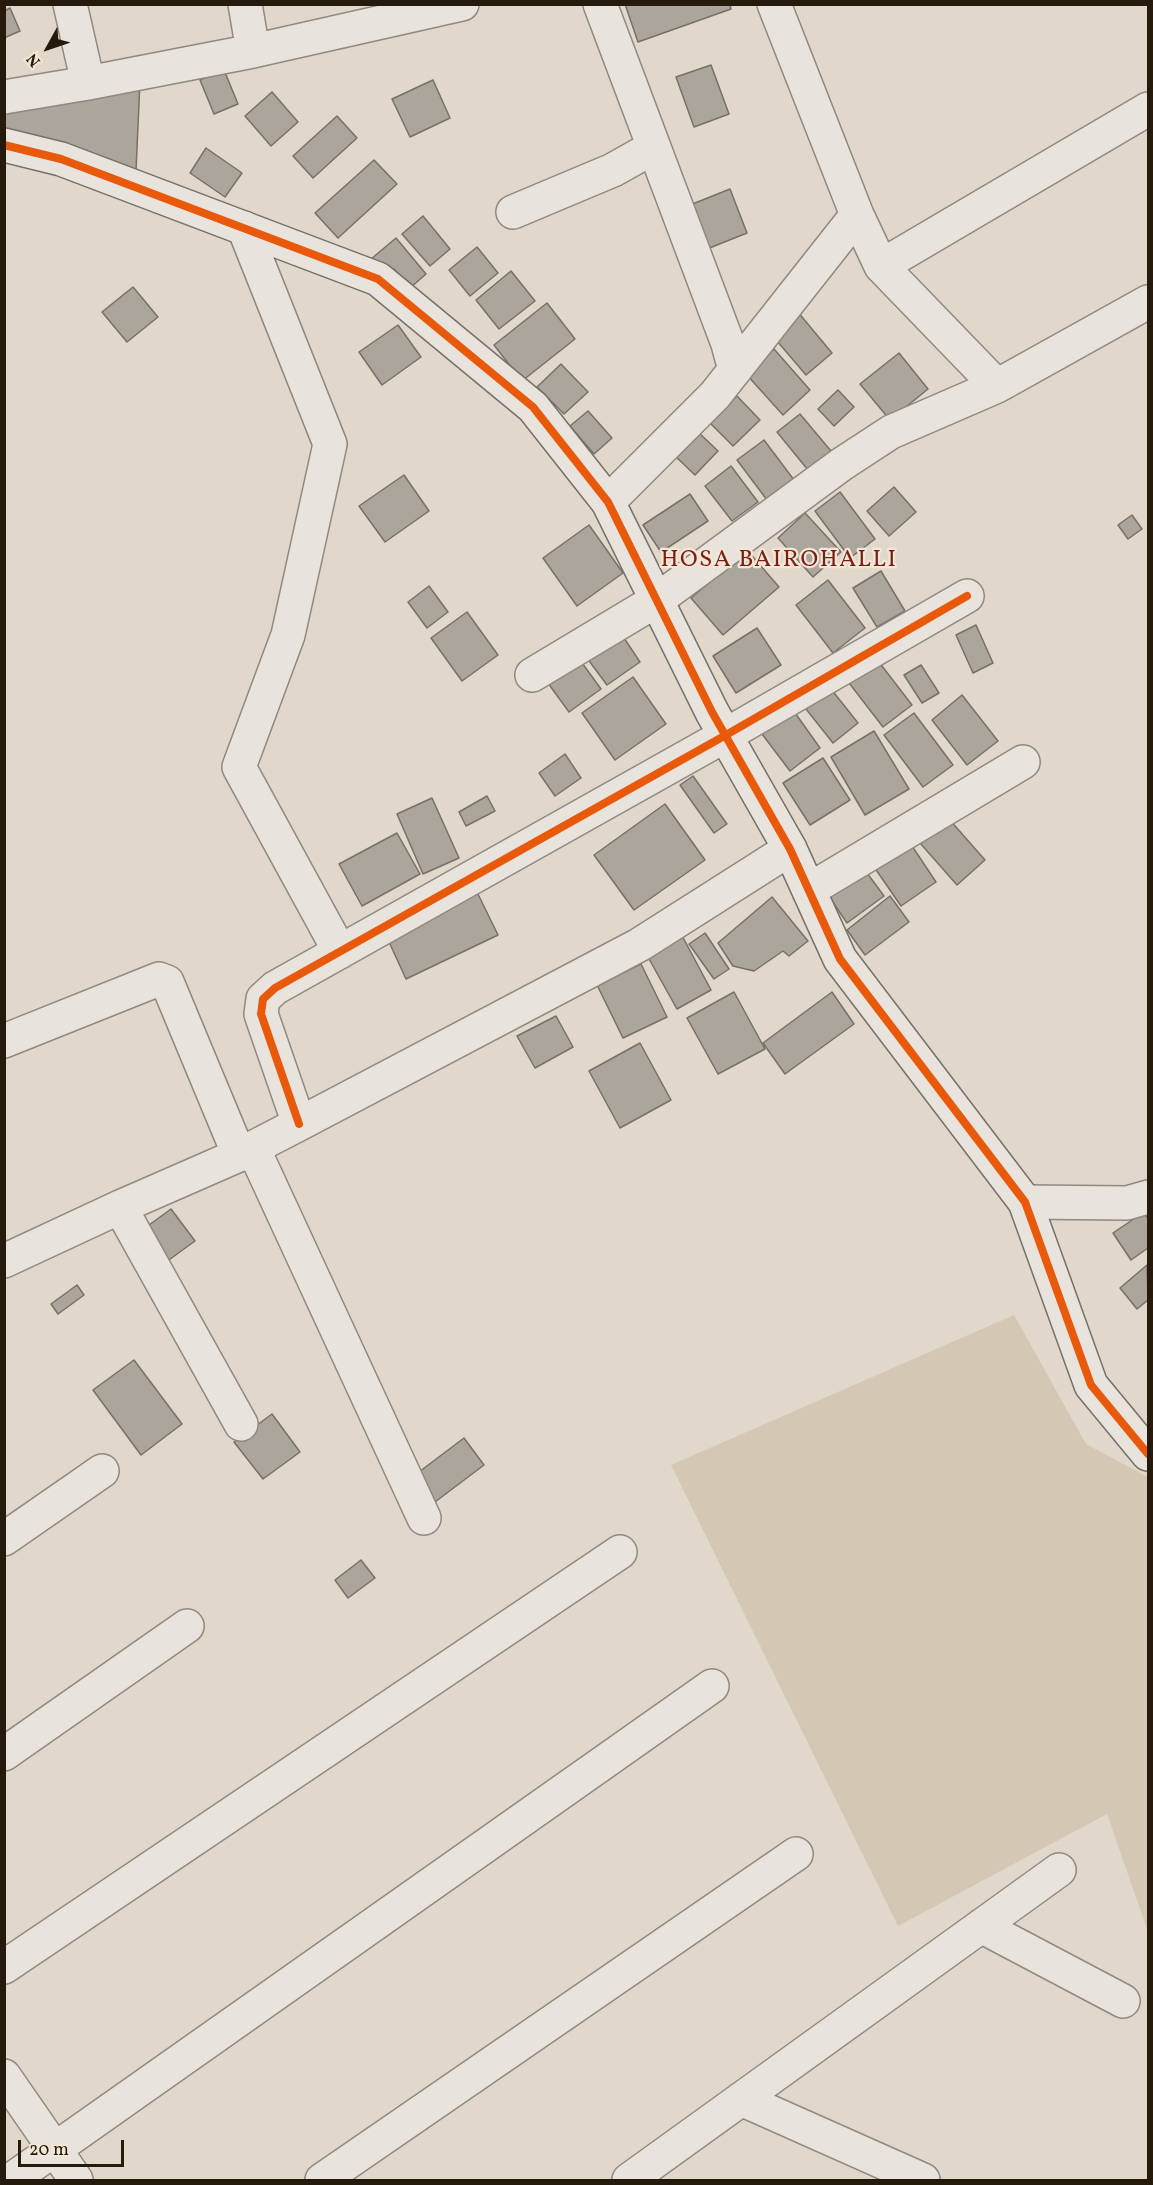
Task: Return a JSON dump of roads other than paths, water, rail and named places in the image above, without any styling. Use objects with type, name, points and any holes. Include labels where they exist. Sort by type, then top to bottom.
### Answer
[{"type":"street","points":[[70,4],[88,83]]},
{"type":"street","points":[[245,4],[253,51]]},
{"type":"street","points":[[4,97],[253,51],[429,8],[462,4]]},
{"type":"street","points":[[600,4],[728,344],[735,370]]},
{"type":"street","points":[[774,4],[857,215],[880,266],[997,386]]},
{"type":"street","points":[[880,266],[1149,110]]},
{"type":"street","points":[[4,145],[61,159],[378,279],[532,407],[608,502],[712,712],[790,849],[840,959],[1025,1202],[1091,1385],[1149,1454]]},
{"type":"street","points":[[513,212],[613,170],[654,147]]},
{"type":"street","points":[[608,502],[715,395],[857,215]]},
{"type":"street","points":[[244,228],[330,444],[288,635],[239,767],[340,952]]},
{"type":"street","points":[[532,675],[657,600],[842,464],[891,432],[997,386],[1149,302]]},
{"type":"street","points":[[298,1124],[261,1014],[262,999],[275,988],[726,735],[967,596]]},
{"type":"street","points":[[809,890],[1023,762]]},
{"type":"street","points":[[4,1261],[246,1152],[639,945],[790,849]]},
{"type":"street","points":[[4,1041],[159,979],[167,982],[246,1152],[424,1518]]},
{"type":"street","points":[[1025,1202],[1127,1203],[1149,1197]]},
{"type":"street","points":[[120,1207],[241,1424]]},
{"type":"street","points":[[4,1539],[102,1471]]},
{"type":"street","points":[[4,1967],[620,1552]]},
{"type":"street","points":[[4,1754],[187,1626]]},
{"type":"street","points":[[11,2181],[712,1686]]},
{"type":"street","points":[[322,2181],[796,1854]]},
{"type":"street","points":[[629,2181],[1059,1870]]},
{"type":"street","points":[[981,1926],[1123,2001]]},
{"type":"street","points":[[4,2076],[76,2181]]},
{"type":"street","points":[[741,2099],[923,2181]]},
{"type":"district","name":"HOSA BAIROHALLI","points":[[779,562]]}]
